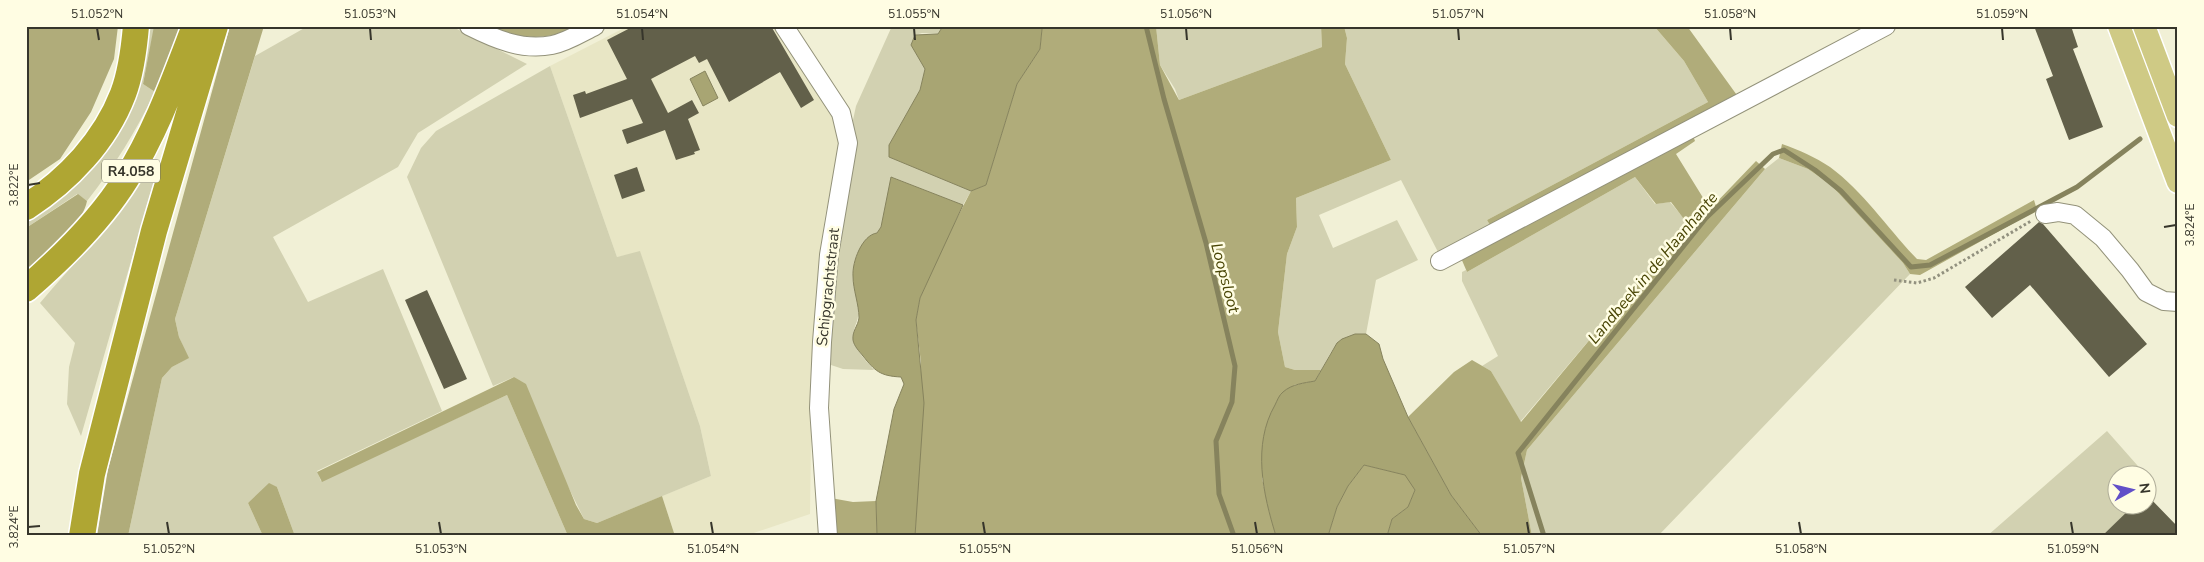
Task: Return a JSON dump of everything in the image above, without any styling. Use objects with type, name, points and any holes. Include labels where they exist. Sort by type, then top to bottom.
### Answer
[{"type":"highway","points":[[26,207],[61,181],[82,161],[114,114],[124,93],[133,55],[136,26]]},
{"type":"highway","name":"R4.058","points":[[26,289],[53,266],[89,227],[126,180],[147,142],[195,26]]},
{"type":"highway","points":[[82,536],[92,474],[154,231],[215,26]]},
{"type":"main road","points":[[2119,26],[2178,182]]},
{"type":"main road","points":[[2144,26],[2178,116]]},
{"type":"street","points":[[468,26],[497,40],[528,47],[551,45],[595,26]]},
{"type":"street","name":"Schipgrachtstraat","points":[[784,26],[840,114],[848,143],[828,254],[820,380],[819,408],[828,536]]},
{"type":"street","points":[[1440,261],[1886,26]]},
{"type":"street","points":[[2045,214],[2058,212],[2075,215],[2103,238],[2146,292],[2164,301],[2178,302]]},
{"type":"path","points":[[1894,280],[1917,283],[1934,278],[2045,214]]},
{"type":"shaded area","points":[[26,26],[118,26],[114,59],[91,112],[60,159],[26,182]]},
{"type":"shaded area","points":[[154,26],[181,26],[155,92],[143,84]]},
{"type":"shaded area","points":[[230,26],[264,26],[175,319],[179,337],[189,358],[172,367],[162,378],[128,536],[97,536],[108,469]]},
{"type":"shaded area","points":[[483,26],[510,26],[526,29],[583,26],[556,34],[533,37],[510,34]]},
{"type":"shaded area","points":[[628,26],[775,26],[826,104],[838,128],[840,140],[837,164],[825,216],[818,273],[812,365],[810,514],[745,536],[675,536],[662,496],[711,476],[700,426],[640,252],[617,257],[550,66]]},
{"type":"shaded area","points":[[943,26],[1045,26],[1042,29],[1040,49],[1017,84],[986,185],[971,191],[889,157],[889,145],[920,90],[925,69],[911,45],[915,35],[938,34]]},
{"type":"shaded area","points":[[1045,26],[1156,26],[1160,65],[1179,100],[1322,47],[1321,26],[1344,26],[1347,38],[1345,64],[1391,160],[1296,198],[1297,227],[1287,254],[1278,332],[1285,367],[1295,370],[1321,370],[1315,381],[1294,385],[1262,478],[1276,536],[915,536],[921,363],[916,320],[920,298],[944,243],[971,191],[986,185],[1017,84],[1040,49],[1042,29]]},
{"type":"shaded area","points":[[1654,26],[1687,26],[1739,98],[1690,128],[1695,141],[1676,154],[1710,209],[1756,161],[1765,169],[1527,450],[1521,478],[1532,536],[1482,536],[1451,495],[1408,417],[1454,372],[1472,360],[1491,371],[1521,422],[1687,223],[1671,202],[1656,204],[1635,177],[1467,272],[1461,258],[1497,237],[1487,220],[1708,102],[1684,61]]},
{"type":"shaded area","points":[[705,71],[718,98],[703,106],[690,79]]},
{"type":"shaded area","points":[[1782,144],[1819,160],[1842,177],[1865,199],[1917,259],[1926,260],[2034,200],[2037,210],[1920,275],[1910,274],[1903,263],[1831,185],[1808,169],[1779,158]]},
{"type":"shaded area","points":[[891,177],[963,205],[920,298],[916,320],[924,403],[915,536],[877,536],[876,501],[894,409],[904,384],[901,377],[883,374],[875,369],[857,348],[853,340],[853,334],[859,318],[853,281],[854,264],[863,244],[872,235],[877,233],[881,227]]},
{"type":"shaded area","points":[[78,194],[87,201],[84,211],[78,220],[53,248],[26,270],[26,228]]},
{"type":"shaded area","points":[[1355,334],[1366,334],[1379,344],[1383,359],[1408,417],[1451,495],[1482,536],[1387,536],[1392,519],[1408,507],[1415,490],[1405,475],[1364,465],[1348,486],[1337,507],[1328,536],[1276,536],[1267,503],[1262,470],[1264,436],[1268,420],[1282,393],[1302,383],[1315,381],[1337,343]]},
{"type":"shaded area","points":[[514,377],[526,384],[576,505],[584,519],[597,523],[662,496],[675,536],[568,536],[507,395],[322,482],[317,472]]},
{"type":"shaded area","points":[[1364,465],[1406,475],[1415,490],[1408,507],[1392,519],[1387,536],[1328,536],[1337,507],[1348,486]]},
{"type":"shaded area","points":[[269,483],[277,487],[295,536],[263,536],[248,503]]},
{"type":"shaded area","points":[[825,497],[853,502],[876,501],[877,536],[831,536]]},
{"type":"green space","points":[[145,26],[154,26],[154,30],[143,84],[155,92],[132,135],[116,162],[87,201],[77,194],[26,228],[26,218],[66,190]]},
{"type":"green space","points":[[308,26],[451,26],[527,64],[418,133],[398,167],[273,237],[308,302],[383,269],[442,411],[317,471],[321,481],[507,395],[568,536],[295,536],[277,487],[248,503],[263,536],[128,536],[162,378],[172,367],[188,358],[179,337],[175,319],[255,56]]},
{"type":"green space","points":[[510,26],[557,26],[534,29]]},
{"type":"green space","points":[[892,26],[943,26],[938,34],[922,33],[915,35],[911,45],[925,69],[920,90],[889,145],[889,157],[971,191],[963,205],[892,177],[853,336],[859,352],[874,370],[843,369],[831,365],[829,348],[831,298],[854,139],[853,120],[856,106]]},
{"type":"green space","points":[[1156,26],[1321,26],[1322,47],[1179,100],[1175,89],[1160,65]]},
{"type":"green space","points":[[1344,26],[1654,26],[1684,61],[1708,102],[1487,220],[1492,228],[1442,254],[1438,252],[1401,180],[1319,215],[1333,248],[1397,220],[1418,260],[1376,280],[1366,334],[1342,340],[1333,349],[1321,370],[1295,370],[1285,367],[1278,332],[1287,254],[1297,227],[1296,198],[1391,160],[1345,64],[1347,38]]},
{"type":"green space","points":[[550,66],[617,257],[640,251],[700,426],[711,476],[597,523],[584,519],[514,377],[493,386],[407,177],[421,148],[436,131]]},
{"type":"green space","points":[[1779,158],[1808,169],[1831,185],[1903,263],[1910,274],[1658,536],[1532,536],[1521,478],[1527,450],[1765,169]]},
{"type":"green space","points":[[153,163],[158,167],[81,436],[67,404],[69,367],[75,343],[40,303],[113,218]]},
{"type":"green space","points":[[1635,177],[1655,204],[1670,202],[1688,223],[1520,422],[1491,371],[1482,366],[1498,356],[1462,281],[1462,272],[1466,270],[1467,272]]},
{"type":"green space","points":[[2107,431],[2136,464],[2106,464],[2106,514],[2125,514],[2102,536],[1987,536]]},
{"type":"building","points":[[634,26],[771,26],[814,100],[801,108],[780,72],[729,102],[707,59],[699,63],[695,56],[651,79],[668,113],[692,100],[699,113],[688,119],[700,150],[694,152],[695,154],[676,160],[665,130],[627,144],[622,130],[643,123],[632,99],[580,118],[573,95],[585,91],[586,94],[627,79],[607,40]]},
{"type":"building","points":[[2034,26],[2071,26],[2078,47],[2073,49],[2103,127],[2069,140],[2046,79],[2053,76]]},
{"type":"building","points":[[637,167],[645,191],[622,199],[614,175]]},
{"type":"building","points":[[2039,222],[2043,224],[2147,344],[2109,377],[2030,285],[1992,318],[1965,287]]},
{"type":"building","points":[[427,290],[467,379],[444,389],[405,300]]},
{"type":"building","points":[[2156,504],[2178,527],[2178,536],[2102,536],[2125,514],[2156,514]]},
{"type":"waterway","name":"Loopsloot","points":[[1146,26],[1164,99],[1206,243],[1235,366],[1232,402],[1216,441],[1219,494],[1234,536]]},
{"type":"waterway","name":"Landbeek in de Haanhante","points":[[1544,536],[1518,453],[1706,218],[1773,154],[1784,150],[1815,170],[1841,191],[1911,267],[1930,265],[2077,187],[2140,139]]}]
